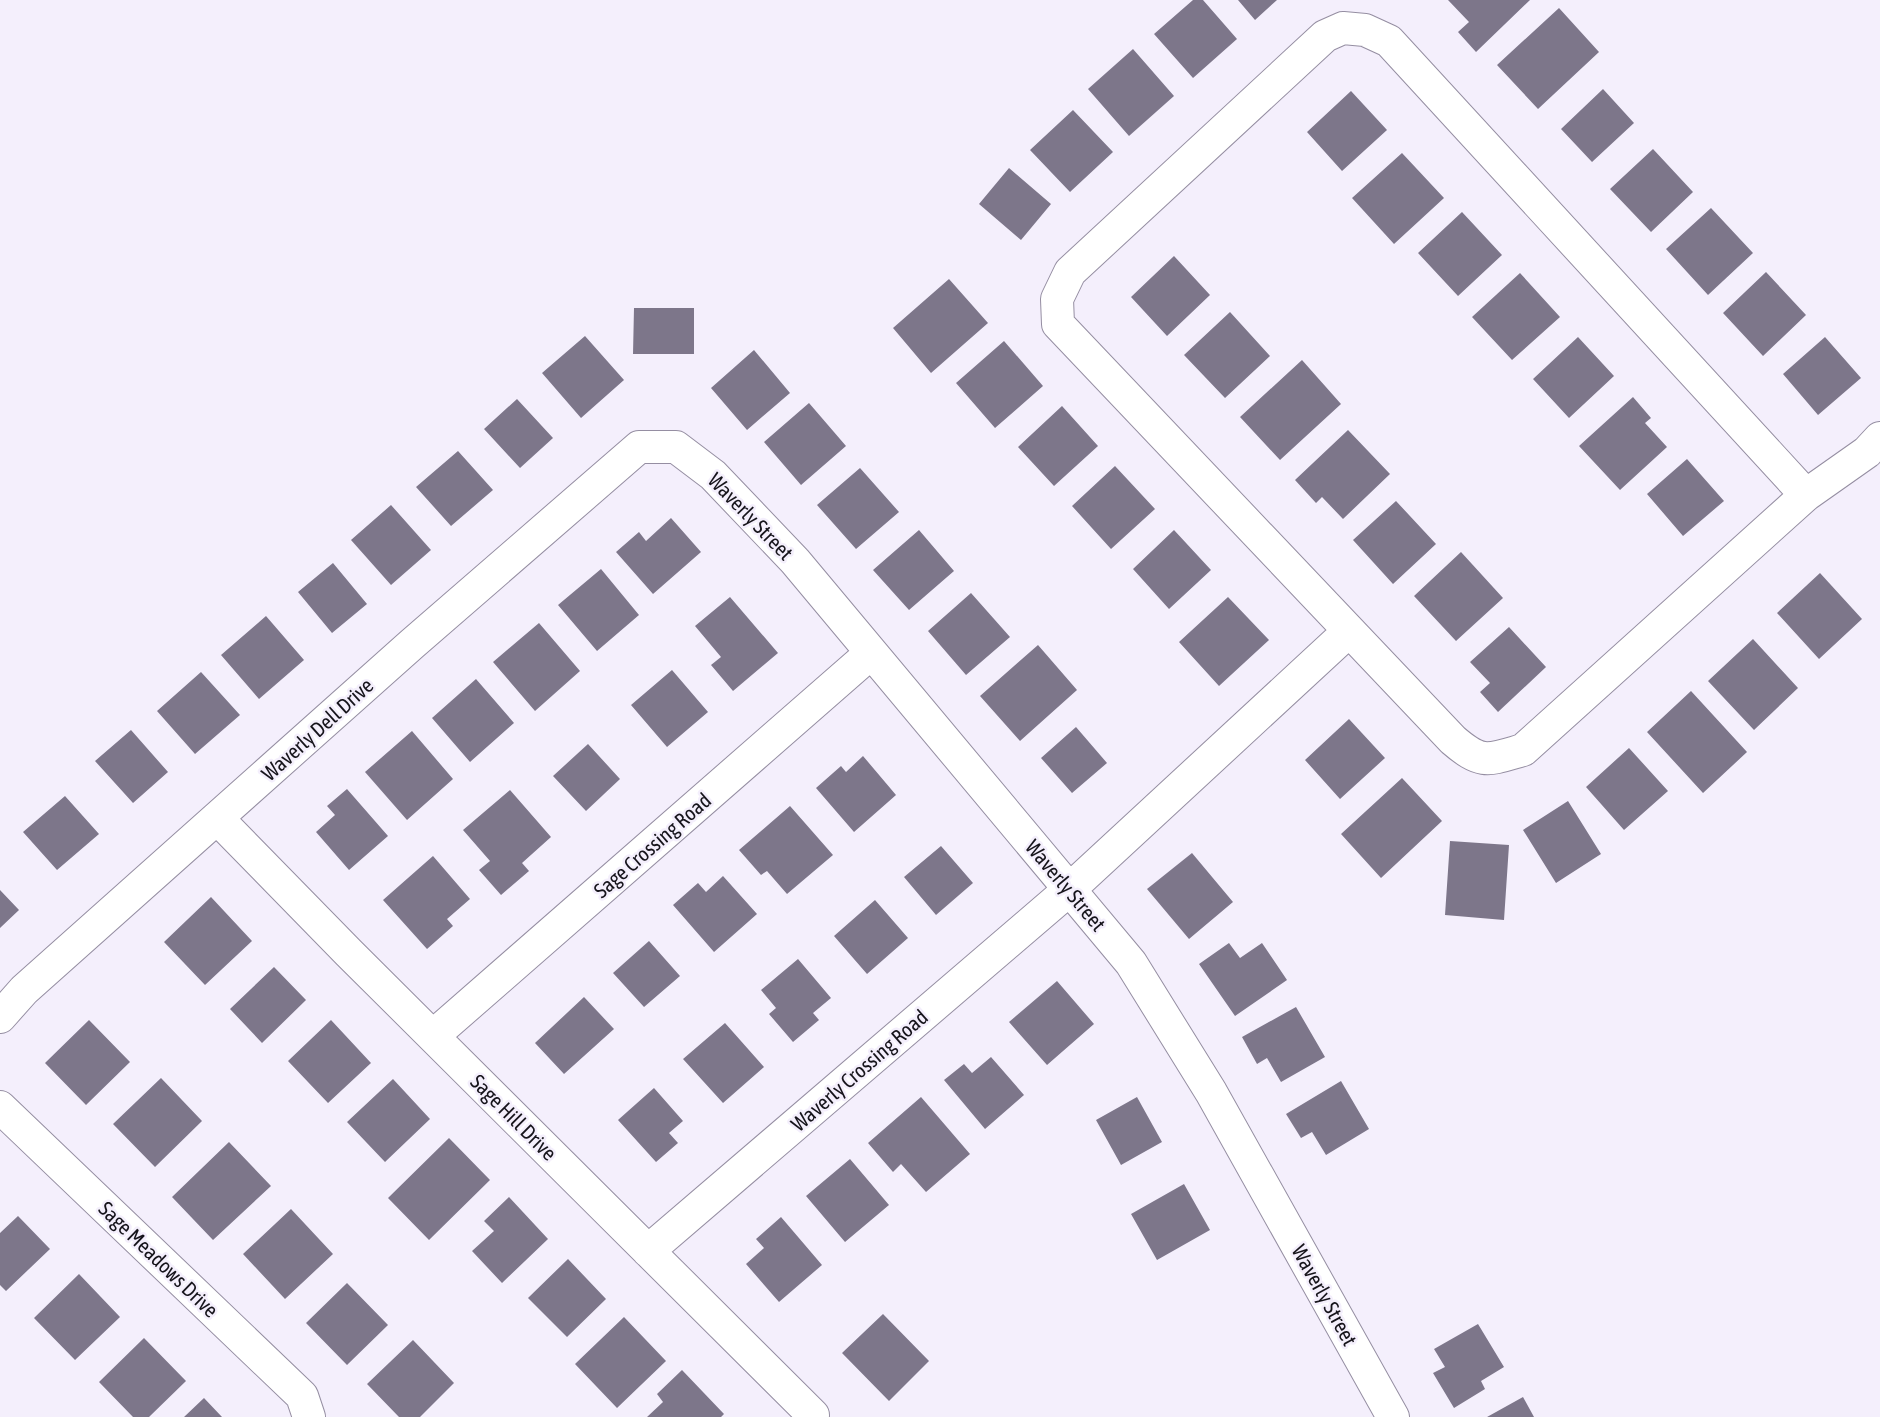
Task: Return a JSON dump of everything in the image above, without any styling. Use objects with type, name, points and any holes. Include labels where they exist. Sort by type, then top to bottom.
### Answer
[{"type":"street","points":[[1806,495],[1389,41],[1365,30],[1343,28],[1325,36],[1070,272],[1057,299],[1058,324],[1077,346],[1348,631],[1472,757],[1494,758],[1523,750],[1806,495],[1867,452],[1880,438]]},
{"type":"street","name":"Waverly Street","points":[[639,447],[676,447],[713,475],[795,561],[1131,963],[1211,1092],[1393,1417]]},
{"type":"street","name":"Waverly Dell Drive","points":[[0,1017],[24,990],[412,644],[639,447]]},
{"type":"street","name":"Waverly Crossing Road","points":[[648,1251],[1070,890],[1348,631]]},
{"type":"street","name":"Sage Crossing Road","points":[[433,1036],[871,653]]},
{"type":"street","name":"Sage Hill Drive","points":[[218,818],[433,1036],[813,1414]]},
{"type":"street","name":"Sage Meadows Drive","points":[[0,1107],[302,1396],[309,1417]]},
{"type":"building","points":[[1193,0],[1203,0],[1237,39],[1193,78],[1154,34]]},
{"type":"building","points":[[1238,0],[1277,0],[1255,20]]},
{"type":"building","points":[[1448,0],[1530,0],[1476,52],[1458,32],[1469,22]]},
{"type":"building","points":[[1559,8],[1599,52],[1538,109],[1497,65]]},
{"type":"building","points":[[1133,49],[1174,96],[1129,136],[1088,89]]},
{"type":"building","points":[[1603,89],[1634,123],[1592,162],[1561,129]]},
{"type":"building","points":[[1351,91],[1387,130],[1342,171],[1307,132]]},
{"type":"building","points":[[1073,110],[1113,152],[1070,192],[1030,150]]},
{"type":"building","points":[[1653,149],[1693,192],[1651,232],[1610,189]]},
{"type":"building","points":[[1402,153],[1444,198],[1394,244],[1352,198]]},
{"type":"building","points":[[1009,168],[1051,204],[1021,240],[979,204]]},
{"type":"building","points":[[1711,208],[1753,253],[1708,295],[1666,249]]},
{"type":"building","points":[[1462,212],[1502,255],[1458,296],[1418,253]]},
{"type":"building","points":[[1174,256],[1210,295],[1167,336],[1131,297]]},
{"type":"building","points":[[1766,272],[1806,315],[1763,356],[1723,313]]},
{"type":"building","points":[[1520,273],[1560,317],[1512,360],[1472,317]]},
{"type":"building","points":[[949,279],[988,323],[931,373],[893,328]]},
{"type":"building","points":[[634,308],[694,308],[694,354],[633,354]]},
{"type":"building","points":[[1230,312],[1270,356],[1225,398],[1184,355]]},
{"type":"building","points":[[585,336],[624,380],[581,418],[542,373]]},
{"type":"building","points":[[1578,337],[1614,376],[1569,418],[1533,379]]},
{"type":"building","points":[[1825,337],[1861,378],[1818,415],[1783,374]]},
{"type":"building","points":[[1004,341],[1043,386],[995,428],[956,383]]},
{"type":"building","points":[[754,350],[790,393],[747,430],[711,388]]},
{"type":"building","points":[[1302,360],[1341,404],[1280,460],[1240,417]]},
{"type":"building","points":[[1633,397],[1651,418],[1645,423],[1667,447],[1620,490],[1579,446]]},
{"type":"building","points":[[517,399],[553,438],[520,468],[484,429]]},
{"type":"building","points":[[809,403],[846,446],[801,485],[764,442]]},
{"type":"building","points":[[1062,406],[1098,446],[1054,486],[1018,447]]},
{"type":"building","points":[[1348,430],[1390,474],[1343,519],[1322,497],[1316,503],[1295,480]]},
{"type":"building","points":[[458,451],[493,490],[451,526],[416,487]]},
{"type":"building","points":[[1687,459],[1724,501],[1683,536],[1647,494]]},
{"type":"building","points":[[1115,466],[1155,509],[1111,549],[1072,506]]},
{"type":"building","points":[[860,468],[899,512],[856,549],[817,505]]},
{"type":"building","points":[[1396,501],[1436,544],[1393,584],[1353,540]]},
{"type":"building","points":[[391,505],[431,550],[391,585],[351,540]]},
{"type":"building","points":[[671,518],[701,552],[653,594],[616,552],[639,532],[646,541]]},
{"type":"building","points":[[919,530],[954,571],[909,610],[873,570]]},
{"type":"building","points":[[1174,530],[1211,570],[1169,609],[1133,569]]},
{"type":"building","points":[[1461,552],[1503,598],[1456,641],[1414,596]]},
{"type":"building","points":[[333,563],[367,604],[332,633],[298,592]]},
{"type":"building","points":[[601,569],[639,615],[597,651],[558,605]]},
{"type":"building","points":[[1820,573],[1862,619],[1819,659],[1777,613]]},
{"type":"building","points":[[971,593],[1010,637],[966,675],[928,631]]},
{"type":"building","points":[[730,597],[778,653],[733,691],[711,665],[721,657],[695,626]]},
{"type":"building","points":[[1228,597],[1269,640],[1219,686],[1179,642]]},
{"type":"building","points":[[266,616],[304,660],[259,699],[221,655]]},
{"type":"building","points":[[539,623],[580,671],[535,711],[493,662]]},
{"type":"building","points":[[1509,627],[1546,667],[1498,712],[1480,692],[1490,683],[1470,662]]},
{"type":"building","points":[[1753,639],[1798,688],[1754,730],[1708,681]]},
{"type":"building","points":[[1038,645],[1077,690],[1020,741],[980,696]]},
{"type":"building","points":[[672,670],[708,712],[667,747],[631,705]]},
{"type":"building","points":[[201,672],[240,715],[195,754],[157,711]]},
{"type":"building","points":[[476,679],[514,723],[470,762],[432,718]]},
{"type":"building","points":[[1691,691],[1747,752],[1703,793],[1647,732]]},
{"type":"building","points":[[1349,719],[1385,758],[1340,799],[1305,760]]},
{"type":"building","points":[[1076,727],[1107,763],[1072,793],[1041,758]]},
{"type":"building","points":[[131,730],[168,772],[133,803],[95,761]]},
{"type":"building","points":[[412,731],[453,779],[407,820],[365,772]]},
{"type":"building","points":[[588,744],[620,779],[586,811],[553,776]]},
{"type":"building","points":[[1629,748],[1668,791],[1624,830],[1586,787]]},
{"type":"building","points":[[863,756],[896,795],[854,832],[816,788],[841,766],[846,772]]},
{"type":"building","points":[[1402,778],[1442,821],[1381,878],[1341,834]]},
{"type":"building","points":[[347,789],[388,836],[349,870],[316,832],[335,815],[327,806]]},
{"type":"building","points":[[510,790],[551,837],[522,863],[529,871],[501,895],[479,870],[490,861],[463,830]]},
{"type":"building","points":[[65,796],[99,834],[57,870],[23,832]]},
{"type":"building","points":[[1568,801],[1601,854],[1556,883],[1523,830]]},
{"type":"building","points":[[790,806],[833,855],[787,894],[767,871],[761,875],[739,850]]},
{"type":"building","points":[[1450,841],[1509,845],[1504,920],[1445,915]]},
{"type":"building","points":[[941,846],[973,883],[936,915],[904,877]]},
{"type":"building","points":[[1192,853],[1233,902],[1189,939],[1147,889]]},
{"type":"building","points":[[433,856],[470,899],[447,919],[453,926],[427,949],[383,900]]},
{"type":"building","points":[[723,876],[757,914],[714,952],[673,905],[698,883],[706,892]]},
{"type":"building","points":[[0,890],[19,910],[0,928]]},
{"type":"building","points":[[211,897],[252,941],[205,985],[164,942]]},
{"type":"building","points":[[875,900],[908,938],[867,974],[834,936]]},
{"type":"building","points":[[649,941],[680,976],[644,1007],[613,973]]},
{"type":"building","points":[[1229,943],[1240,958],[1262,943],[1287,980],[1235,1016],[1199,964]]},
{"type":"building","points":[[798,959],[831,998],[813,1013],[819,1020],[793,1042],[769,1014],[776,1008],[761,990]]},
{"type":"building","points":[[274,967],[306,1000],[262,1043],[230,1009]]},
{"type":"building","points":[[1057,981],[1094,1024],[1047,1065],[1009,1022]]},
{"type":"building","points":[[584,997],[614,1029],[564,1074],[535,1043]]},
{"type":"building","points":[[1296,1007],[1325,1057],[1281,1082],[1267,1058],[1257,1064],[1242,1037]]},
{"type":"building","points":[[89,1020],[130,1062],[86,1105],[45,1063]]},
{"type":"building","points":[[331,1020],[371,1063],[328,1103],[288,1061]]},
{"type":"building","points":[[725,1023],[764,1067],[723,1103],[683,1059]]},
{"type":"building","points":[[991,1057],[1024,1095],[985,1129],[944,1080],[964,1064],[972,1073]]},
{"type":"building","points":[[161,1078],[202,1121],[155,1167],[113,1124]]},
{"type":"building","points":[[393,1079],[430,1119],[385,1162],[347,1122]]},
{"type":"building","points":[[1341,1081],[1369,1129],[1326,1155],[1312,1132],[1301,1138],[1286,1114]]},
{"type":"building","points":[[654,1088],[683,1121],[669,1133],[678,1143],[656,1162],[618,1120]]},
{"type":"building","points":[[921,1097],[970,1154],[926,1192],[901,1164],[893,1172],[868,1143]]},
{"type":"building","points":[[1137,1097],[1162,1142],[1121,1165],[1096,1120]]},
{"type":"building","points":[[449,1138],[490,1180],[429,1240],[388,1198]]},
{"type":"building","points":[[229,1142],[271,1186],[213,1240],[172,1197]]},
{"type":"building","points":[[850,1159],[889,1205],[845,1242],[806,1196]]},
{"type":"building","points":[[1184,1184],[1210,1230],[1157,1260],[1131,1214]]},
{"type":"building","points":[[509,1197],[548,1239],[502,1283],[472,1251],[494,1231],[484,1221]]},
{"type":"building","points":[[291,1209],[333,1254],[285,1299],[243,1254]]},
{"type":"building","points":[[18,1216],[50,1249],[6,1291],[0,1285],[0,1233]]},
{"type":"building","points":[[781,1217],[822,1265],[779,1302],[746,1264],[764,1248],[756,1239]]},
{"type":"building","points":[[568,1259],[606,1299],[567,1337],[528,1298]]},
{"type":"building","points":[[79,1274],[120,1317],[75,1360],[34,1318]]},
{"type":"building","points":[[347,1283],[388,1325],[347,1365],[306,1323]]},
{"type":"building","points":[[883,1314],[929,1361],[889,1401],[842,1353]]},
{"type":"building","points":[[624,1317],[666,1361],[617,1408],[575,1364]]},
{"type":"building","points":[[1478,1324],[1504,1367],[1481,1381],[1485,1389],[1454,1408],[1433,1373],[1445,1367],[1434,1349]]},
{"type":"building","points":[[144,1338],[186,1381],[149,1417],[133,1417],[99,1382]]},
{"type":"building","points":[[413,1340],[454,1383],[420,1417],[399,1417],[367,1384]]},
{"type":"building","points":[[682,1370],[724,1414],[721,1417],[647,1417],[663,1402],[657,1394]]},
{"type":"building","points":[[1523,1397],[1534,1417],[1487,1417]]},
{"type":"building","points":[[204,1398],[222,1417],[184,1417]]}]
